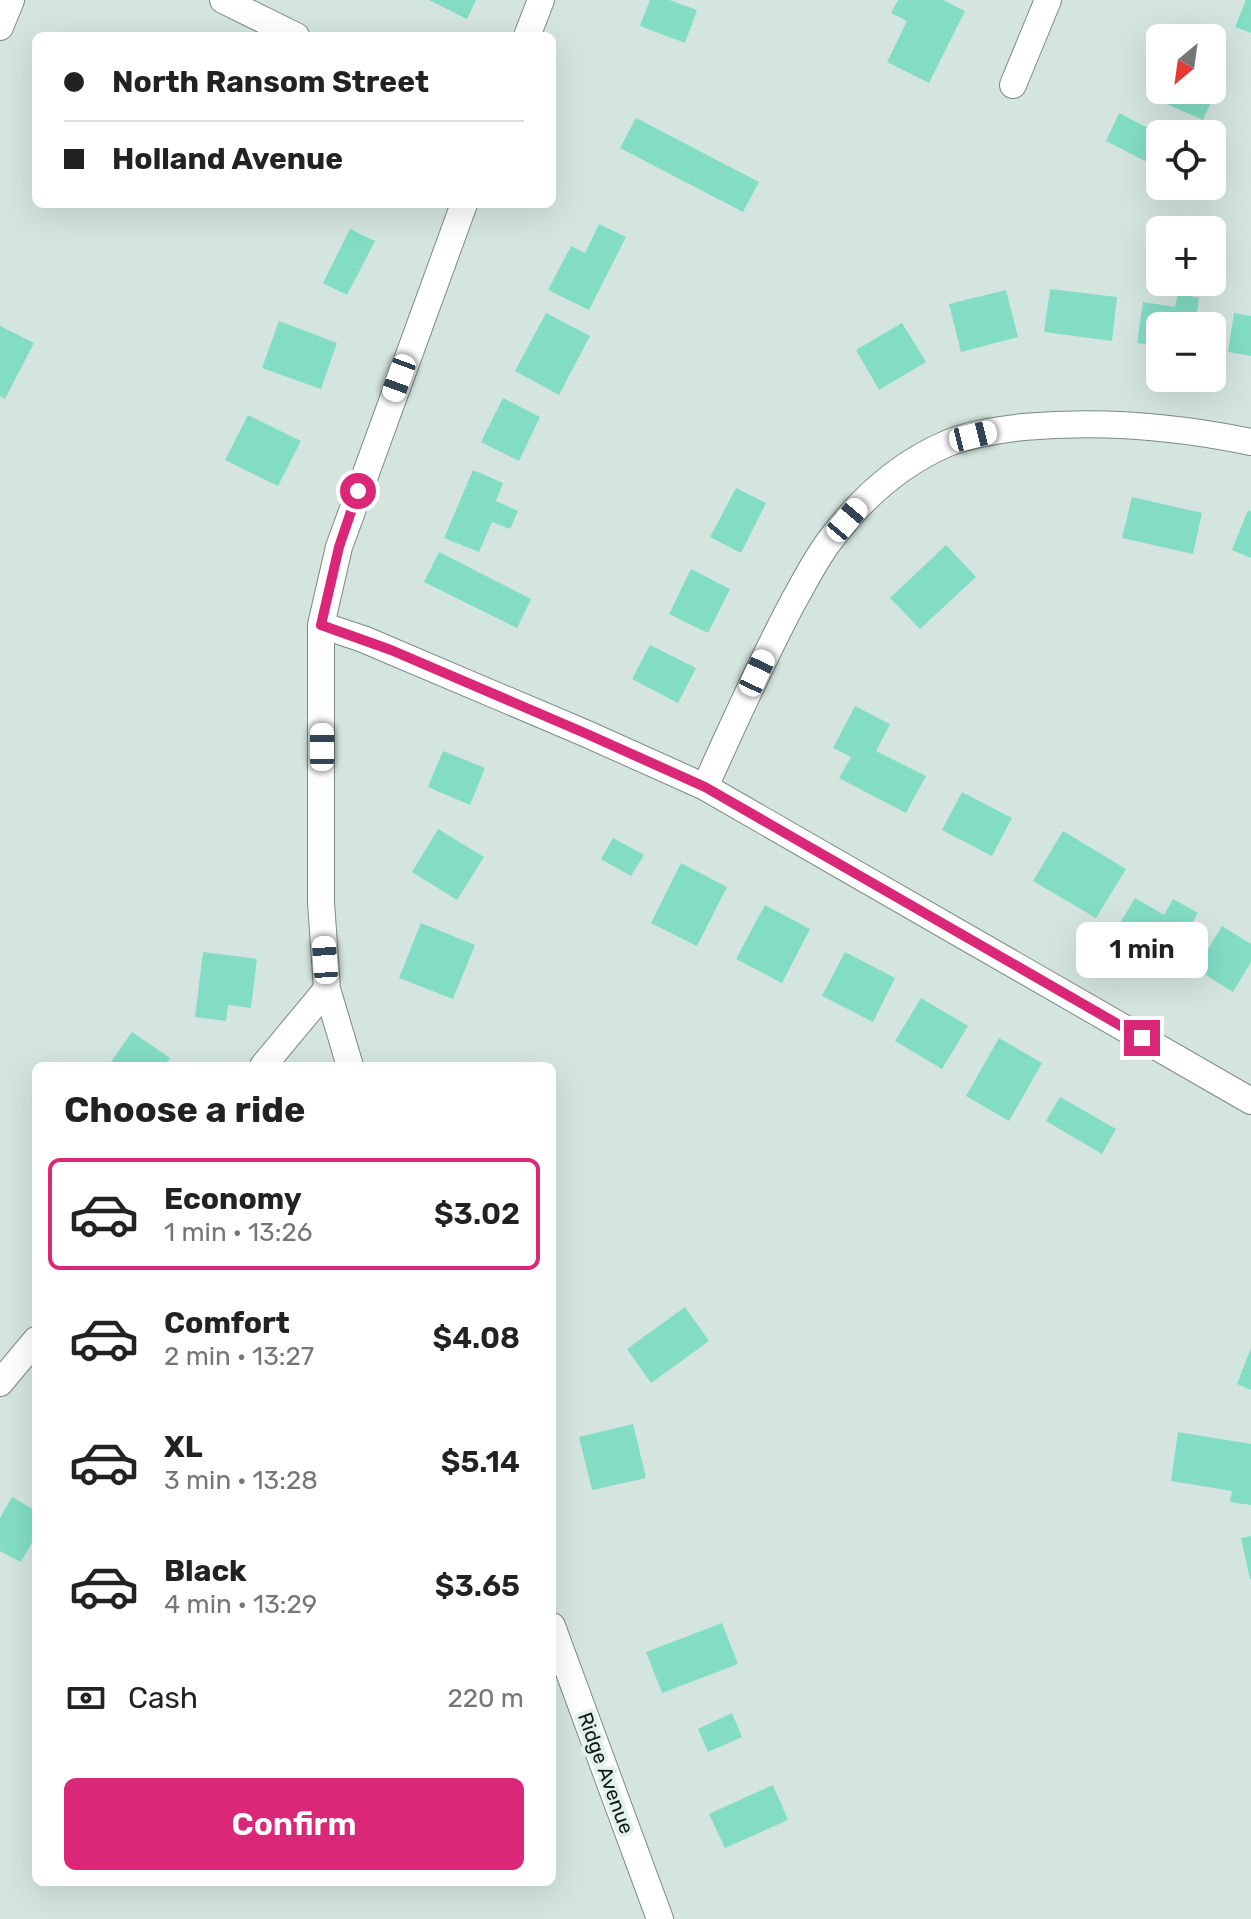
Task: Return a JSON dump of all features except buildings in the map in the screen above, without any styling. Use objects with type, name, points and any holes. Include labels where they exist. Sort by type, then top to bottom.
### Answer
[{"type":"street","points":[[0,27],[11,0]]},
{"type":"street","points":[[223,0],[288,32]]},
{"type":"street","points":[[529,32],[541,0]]},
{"type":"street","points":[[1013,85],[1048,0]]},
{"type":"street","points":[[349,1062],[327,989],[321,902],[321,625],[339,547],[463,208]]},
{"type":"street","points":[[705,787],[770,644],[830,540],[864,500],[904,466],[948,443],[997,430],[1050,425],[1102,423],[1152,426],[1251,442]]},
{"type":"street","points":[[321,625],[377,644],[705,787],[1251,1101]]},
{"type":"street","points":[[266,1062],[327,989]]},
{"type":"street","points":[[0,1383],[32,1345]]},
{"type":"street","name":"Ridge Avenue","points":[[556,1637],[660,1919]]},
{"type":"route","points":[[358,491],[339,547],[321,625],[391,650],[705,787],[1142,1038]]}]
